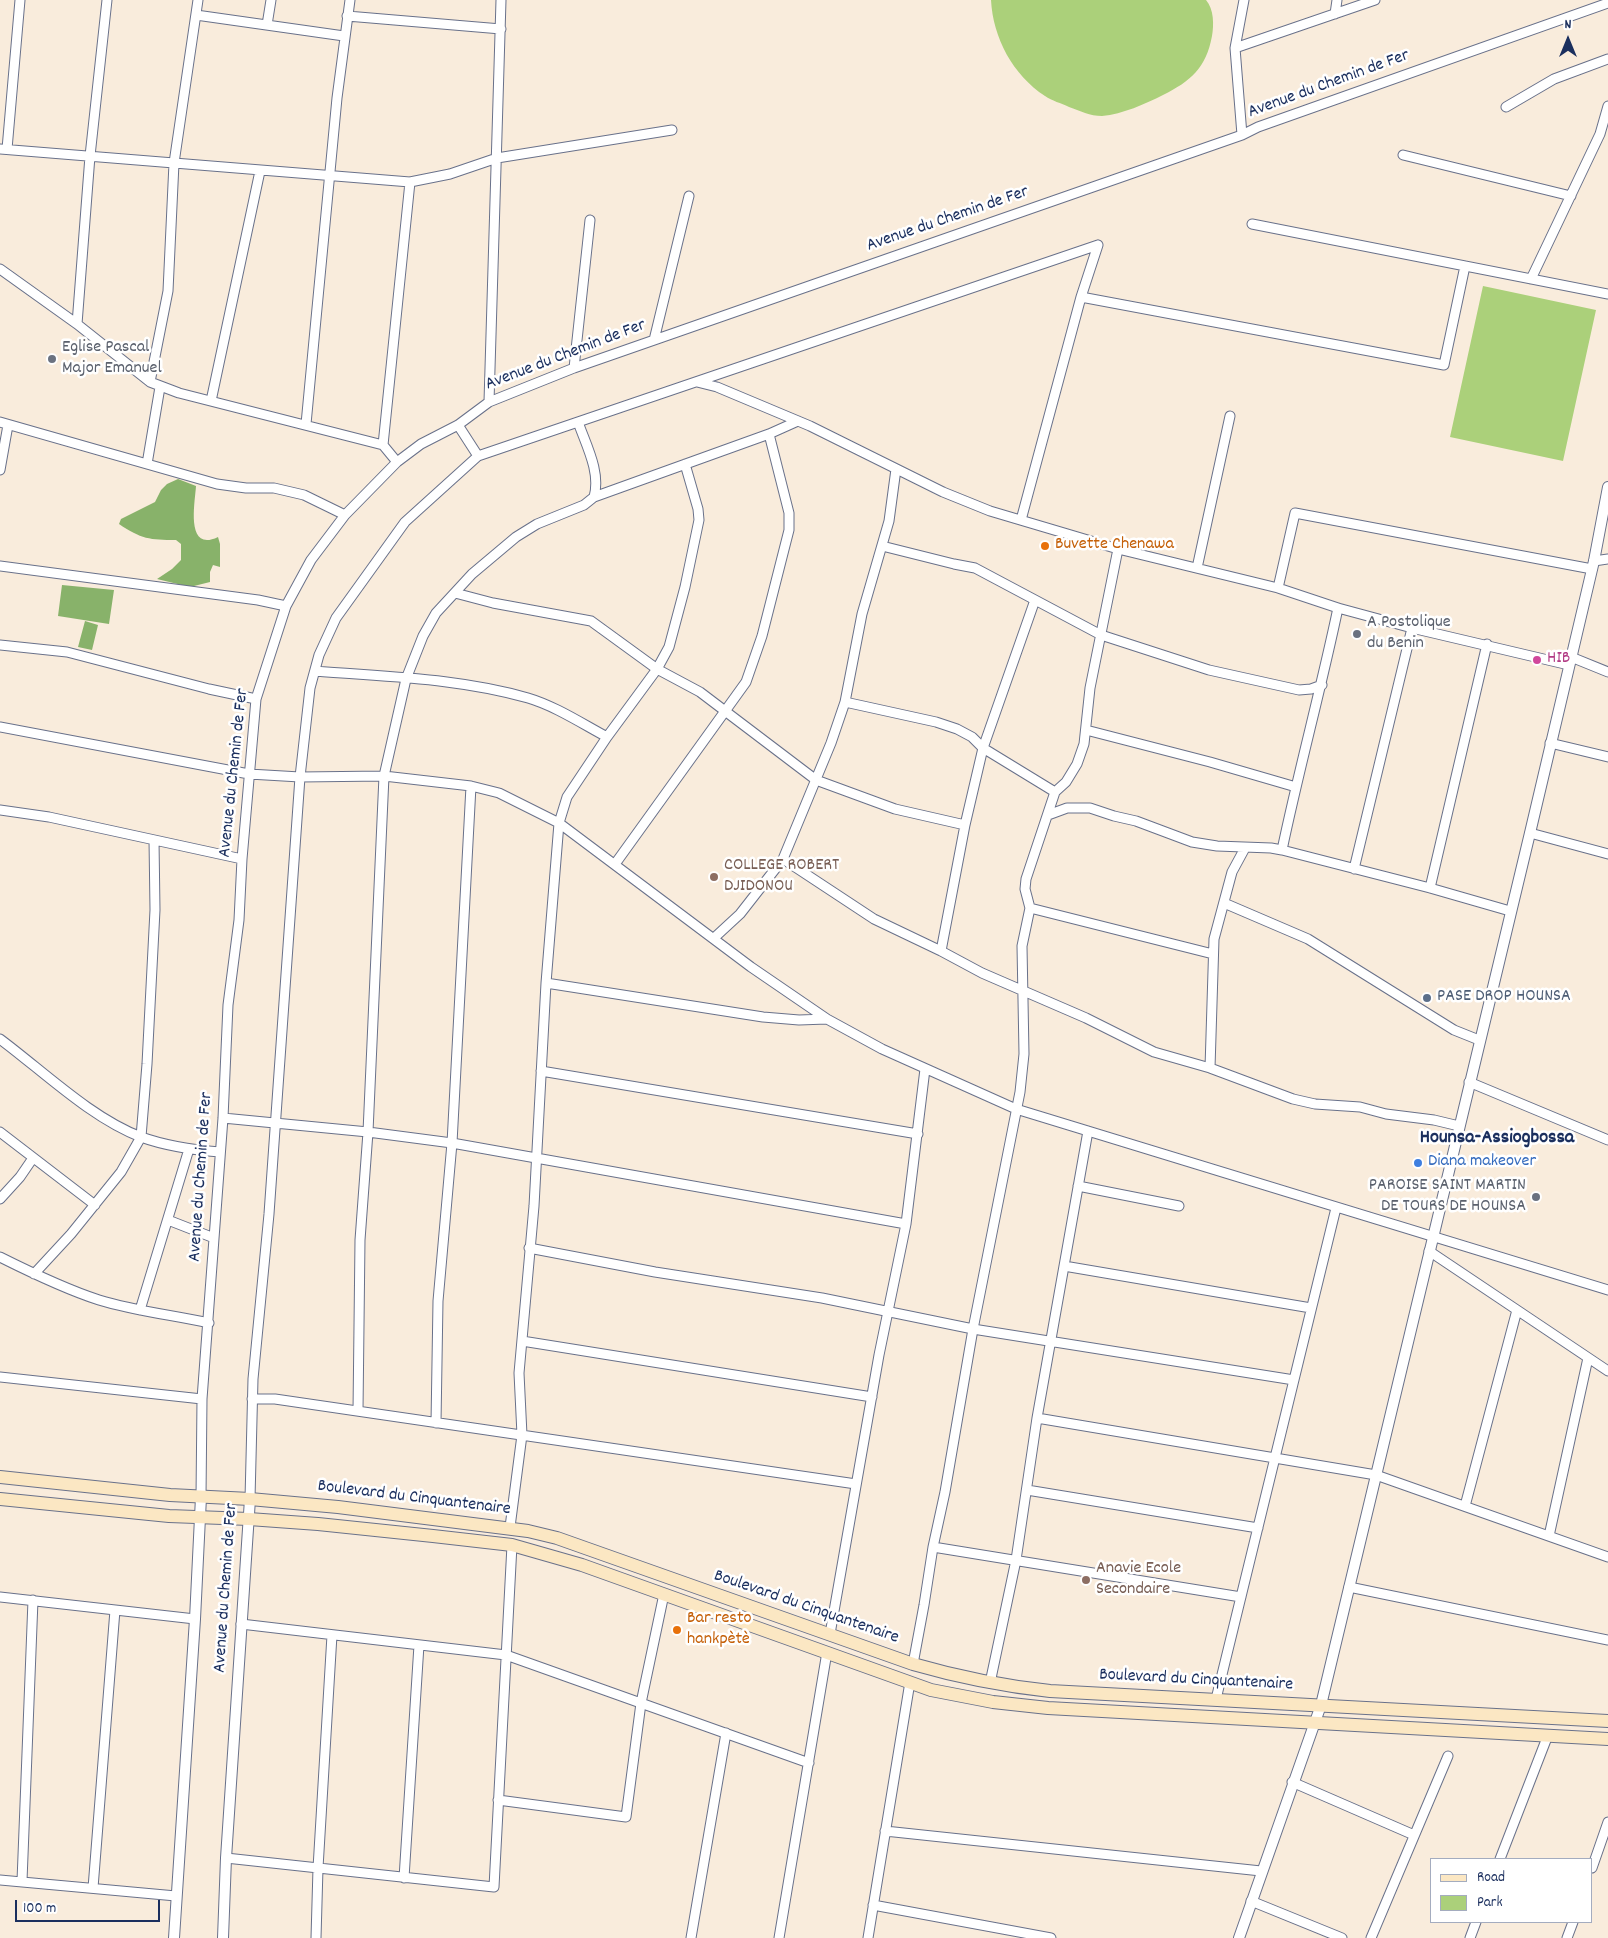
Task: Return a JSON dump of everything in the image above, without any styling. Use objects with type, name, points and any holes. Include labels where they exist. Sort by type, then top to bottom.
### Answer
[{"type":"main road","name":"Boulevard du Cinquantenaire","points":[[0,1477],[201,1498],[250,1499],[348,1508],[510,1528],[557,1538],[913,1664],[950,1675],[990,1683],[1050,1691],[1608,1721]]},
{"type":"main road","name":"Boulevard du Cinquantenaire","points":[[0,1499],[67,1507],[199,1518],[249,1519],[433,1536],[512,1546],[582,1565],[932,1690],[1017,1706],[1608,1739]]},
{"type":"street","points":[[20,0],[4,149],[410,182],[450,174],[497,158],[672,130]]},
{"type":"street","points":[[77,324],[90,156],[107,0]]},
{"type":"street","points":[[150,382],[168,291],[174,163],[198,0]]},
{"type":"street","points":[[267,25],[271,0]]},
{"type":"street","points":[[306,424],[329,176],[344,36],[350,0]]},
{"type":"street","points":[[489,402],[502,0]]},
{"type":"street","points":[[1242,135],[1235,48],[1244,0]]},
{"type":"street","points":[[1335,14],[1337,0]]},
{"type":"street","points":[[1235,48],[1375,0]]},
{"type":"street","name":"Avenue du Chemin de Fer","points":[[201,1498],[202,1398],[223,1118],[228,1005],[239,920],[242,858],[256,699],[286,606],[311,560],[345,515],[396,462],[421,444],[458,425],[489,402],[574,368],[1242,135],[1258,127],[1608,3]]},
{"type":"street","points":[[196,15],[344,36]]},
{"type":"street","points":[[347,16],[501,29]]},
{"type":"street","points":[[1506,107],[1554,79],[1608,60]]},
{"type":"street","points":[[1532,278],[1600,134],[1608,106]]},
{"type":"street","points":[[1403,155],[1571,196]]},
{"type":"street","points":[[211,401],[260,171]]},
{"type":"street","points":[[383,445],[410,182]]},
{"type":"street","points":[[654,340],[689,196]]},
{"type":"street","points":[[574,368],[590,220]]},
{"type":"street","points":[[1252,224],[1608,294]]},
{"type":"street","name":"Avenue du Chemin de Fer","points":[[223,1938],[226,1858],[249,1519],[252,1399],[276,1124],[300,777],[310,688],[319,655],[336,618],[405,522],[478,456],[1098,245],[1081,297]]},
{"type":"street","points":[[1021,520],[1081,297],[1444,365],[1466,266]]},
{"type":"street","points":[[0,269],[77,324],[150,382],[160,387],[383,445],[396,462]]},
{"type":"street","points":[[697,382],[717,387],[798,421],[943,492],[990,511],[1118,549],[1278,588],[1338,608],[1412,628],[1570,661],[1608,672]]},
{"type":"street","points":[[147,464],[160,387]]},
{"type":"street","points":[[1197,568],[1230,416]]},
{"type":"street","points":[[358,1411],[360,1240],[368,1132],[384,776],[406,679],[422,636],[436,613],[472,574],[516,537],[537,524],[584,505],[594,497],[769,434],[798,421]]},
{"type":"street","points":[[578,422],[593,464],[596,485],[594,497]]},
{"type":"street","points":[[0,470],[4,423],[218,484],[246,488],[274,488],[304,494],[345,515]]},
{"type":"street","points":[[458,425],[478,456]]},
{"type":"street","points":[[615,864],[746,682],[762,636],[789,530],[789,513],[769,434]]},
{"type":"street","points":[[510,1528],[522,1435],[519,1373],[534,1206],[535,1158],[546,983],[559,823],[567,797],[607,737],[658,669],[669,647],[686,587],[699,520],[698,509],[685,464]]},
{"type":"street","points":[[714,938],[740,914],[783,859],[831,743],[845,702],[862,614],[889,521],[896,469]]},
{"type":"street","points":[[1239,1938],[1292,1782],[1321,1705],[1479,1040],[1530,834],[1593,565],[1608,487]]},
{"type":"street","points":[[1278,588],[1295,513],[1593,565],[1608,560]]},
{"type":"street","points":[[882,546],[975,568],[1101,635],[1210,670],[1299,690],[1311,689],[1322,685]]},
{"type":"street","points":[[913,1664],[973,1328],[1020,1092],[1024,1054],[1022,946],[1030,908],[1025,889],[1026,879],[1055,792],[1066,782],[1084,744],[1090,688],[1118,549]]},
{"type":"street","points":[[0,566],[258,600],[286,606]]},
{"type":"street","points":[[455,593],[493,603],[590,621],[658,669],[700,692],[816,780],[895,809],[965,825]]},
{"type":"street","points":[[941,951],[965,825],[983,748],[1035,600]]},
{"type":"street","points":[[1282,850],[1322,685],[1338,608]]},
{"type":"street","points":[[1354,869],[1412,628]]},
{"type":"street","points":[[1430,888],[1487,644]]},
{"type":"street","points":[[0,645],[67,652],[209,689],[256,699]]},
{"type":"street","points":[[315,671],[434,680],[529,698],[607,737]]},
{"type":"street","points":[[845,702],[943,724],[972,737],[983,748],[1055,792]]},
{"type":"street","points":[[0,727],[249,774],[300,777],[384,776],[471,786],[499,793],[559,823],[751,967],[827,1019],[882,1049],[925,1069],[1016,1109],[1608,1290]]},
{"type":"street","points":[[1086,730],[1210,762],[1296,787]]},
{"type":"street","points":[[1550,743],[1608,757]]},
{"type":"street","points":[[436,1423],[438,1301],[452,1143],[471,786]]},
{"type":"street","points":[[1048,815],[1067,808],[1090,808],[1136,821],[1192,842],[1282,850],[1430,888],[1510,911]]},
{"type":"street","points":[[0,810],[49,817],[242,858]]},
{"type":"street","points":[[1530,834],[1608,854]]},
{"type":"street","points":[[34,1274],[95,1205],[121,1172],[142,1137],[156,910],[154,840]]},
{"type":"street","points":[[1210,1068],[1213,954],[1217,922],[1232,872],[1246,848]]},
{"type":"street","points":[[783,859],[874,919],[982,973],[1086,1018],[1154,1052],[1210,1068],[1293,1099],[1315,1104],[1360,1107],[1386,1114],[1434,1120],[1459,1126]]},
{"type":"street","points":[[1224,903],[1308,939],[1454,1030],[1479,1040]]},
{"type":"street","points":[[1030,908],[1213,954]]},
{"type":"street","points":[[546,983],[764,1017],[799,1020],[827,1019]]},
{"type":"street","points":[[0,1039],[88,1107],[117,1125],[142,1137],[189,1149],[220,1152]]},
{"type":"street","points":[[830,1634],[872,1397],[906,1224],[925,1069]]},
{"type":"street","points":[[541,1071],[918,1134]]},
{"type":"street","points":[[1469,1082],[1608,1140]]},
{"type":"street","points":[[223,1118],[368,1132],[452,1143],[906,1224]]},
{"type":"street","points":[[990,1683],[1016,1560],[1037,1418],[1088,1131]]},
{"type":"street","points":[[0,1132],[95,1205]]},
{"type":"street","points":[[140,1310],[189,1149]]},
{"type":"street","points":[[0,1199],[20,1177],[33,1158]]},
{"type":"street","points":[[1078,1186],[1180,1206]]},
{"type":"street","points":[[1216,1699],[1336,1208]]},
{"type":"street","points":[[168,1220],[214,1238]]},
{"type":"street","points":[[529,1248],[655,1272],[822,1298],[973,1328],[1294,1380]]},
{"type":"street","points":[[1429,1252],[1608,1371]]},
{"type":"street","points":[[0,1257],[34,1274],[99,1300],[209,1323]]},
{"type":"street","points":[[1064,1266],[1312,1308]]},
{"type":"street","points":[[1465,1506],[1516,1310]]},
{"type":"street","points":[[522,1341],[872,1397]]},
{"type":"street","points":[[1548,1536],[1588,1358]]},
{"type":"street","points":[[0,1378],[202,1398]]},
{"type":"street","points":[[252,1399],[275,1399],[856,1484]]},
{"type":"street","points":[[1037,1418],[1376,1475],[1608,1557]]},
{"type":"street","points":[[1027,1490],[1258,1528]]},
{"type":"street","points":[[174,1938],[201,1498]]},
{"type":"street","points":[[226,1858],[494,1887],[512,1546]]},
{"type":"street","points":[[933,1547],[1241,1596]]},
{"type":"street","points":[[1349,1587],[1608,1640]]},
{"type":"street","points":[[498,1800],[626,1817],[641,1703],[664,1594]]},
{"type":"street","points":[[0,1597],[195,1619]]},
{"type":"street","points":[[22,1881],[33,1600]]},
{"type":"street","points":[[92,1888],[115,1610]]},
{"type":"street","points":[[241,1624],[506,1655],[809,1763]]},
{"type":"street","points":[[316,1938],[318,1868],[332,1635]]},
{"type":"street","points":[[404,1878],[420,1645]]},
{"type":"street","points":[[779,1938],[827,1652]]},
{"type":"street","points":[[868,1938],[910,1682]]},
{"type":"street","points":[[691,1938],[726,1733]]},
{"type":"street","points":[[1500,1858],[1548,1735]]},
{"type":"street","points":[[1371,1938],[1448,1756]]},
{"type":"street","points":[[1292,1782],[1414,1836]]},
{"type":"street","points":[[1593,1865],[1608,1822]]},
{"type":"street","points":[[885,1831],[1261,1871]]},
{"type":"street","points":[[0,1880],[176,1896]]},
{"type":"street","points":[[1251,1901],[1342,1938]]},
{"type":"street","points":[[873,1906],[1051,1938]]},
{"type":"street","points":[[1470,1938],[1476,1923]]},
{"type":"street","points":[[1567,1938],[1573,1923]]},
{"type":"green space","points":[[991,0],[1206,0],[1211,8],[1213,17],[1212,36],[1206,57],[1201,65],[1182,84],[1134,108],[1110,115],[1093,115],[1048,98],[1023,77],[1014,66],[1001,42],[996,28]]},
{"type":"green space","points":[[1483,286],[1596,310],[1563,461],[1450,437]]},
{"type":"green space","points":[[178,479],[196,486],[194,524],[196,532],[200,538],[208,540],[218,537],[220,544],[220,567],[213,565],[210,572],[210,582],[190,587],[157,579],[181,560],[181,544],[176,540],[159,540],[140,536],[119,524],[121,519],[155,502],[161,490],[167,484]]},
{"type":"green space","points":[[62,585],[114,590],[109,624],[58,616]]},
{"type":"green space","points":[[85,621],[98,625],[92,650],[78,647]]},
{"type":"place","name":"Eglise Pascal Major Emanuel","points":[[52,359]]},
{"type":"place","name":"Buvette Chenawa","points":[[1045,546]]},
{"type":"place","name":"A Postolique du Benin","points":[[1357,634]]},
{"type":"place","name":"HIB","points":[[1537,660]]},
{"type":"place","name":"COLLEGE ROBERT DJIDONOU","points":[[714,877]]},
{"type":"place","name":"PASE DROP HOUNSA","points":[[1427,998]]},
{"type":"place","name":"Diana makeover","points":[[1418,1163]]},
{"type":"place","name":"PAROISE SAINT MARTIN DE TOURS DE HOUNSA","points":[[1536,1197]]},
{"type":"place","name":"Anavie Ecole Secondaire","points":[[1086,1580]]},
{"type":"place","name":"Bar resto hankpètè","points":[[677,1630]]},
{"type":"district","name":"Hounsa-Assiogbossa","points":[[1497,1139]]}]
